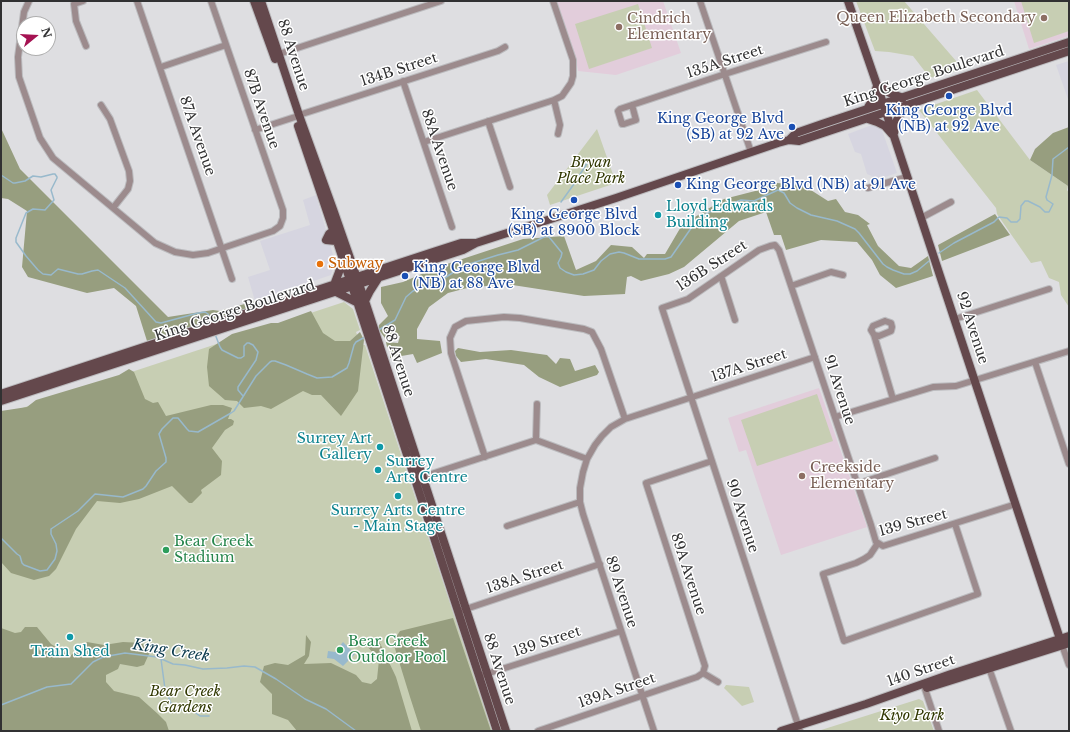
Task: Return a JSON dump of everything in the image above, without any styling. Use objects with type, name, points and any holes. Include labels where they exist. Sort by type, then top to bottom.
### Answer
[{"type":"main road","name":"88 Avenue","points":[[254,1],[297,116],[422,477],[483,675],[497,731]]},
{"type":"main road","name":"88 Avenue","points":[[262,1],[333,231],[329,234],[326,240],[336,241],[343,260],[355,282]]},
{"type":"main road","name":"92 Avenue","points":[[848,1],[878,85],[907,177],[1016,504],[1064,642]]},
{"type":"main road","name":"King George Boulevard","points":[[788,140],[796,133],[1069,42]]},
{"type":"main road","name":"King George Boulevard","points":[[355,282],[379,277],[463,250],[476,243],[788,140],[799,141],[868,119],[1069,51]]},
{"type":"main road","points":[[867,109],[873,99],[878,85],[890,93],[903,98]]},
{"type":"main road","points":[[894,136],[896,120],[905,106]]},
{"type":"main road","points":[[868,119],[885,126],[894,136]]},
{"type":"main road","name":"King George Boulevard","points":[[1,401],[224,324],[355,282],[461,243],[476,243]]},
{"type":"main road","points":[[343,260],[335,288],[361,302],[379,277]]},
{"type":"main road","name":"King George Boulevard","points":[[1,394],[201,332]]},
{"type":"main road","name":"88 Avenue","points":[[372,334],[413,473],[462,610]]},
{"type":"main road","points":[[413,473],[422,477]]},
{"type":"main road","name":"140 Street","points":[[781,731],[799,729],[989,668],[1064,642],[1069,636]]},
{"type":"main road","name":"140 Street","points":[[799,729],[951,674],[1064,642]]},
{"type":"main road","points":[[925,689],[926,685],[946,678],[951,674]]},
{"type":"main road","name":"88 Avenue","points":[[483,675],[506,731]]},
{"type":"street","points":[[29,1],[24,12],[18,57],[19,77],[40,138],[53,158],[155,243],[175,252],[193,255],[208,253],[222,248]]},
{"type":"street","points":[[83,1],[72,3],[76,21],[86,46]]},
{"type":"street","name":"87A Avenue","points":[[137,1],[161,67],[232,279]]},
{"type":"street","name":"87B Avenue","points":[[211,1],[283,210],[283,218],[280,226],[273,231],[222,248]]},
{"type":"street","points":[[279,54],[441,1]]},
{"type":"street","points":[[424,142],[554,100],[562,96],[571,83],[573,76],[573,60],[553,1]]},
{"type":"street","points":[[700,1],[751,152]]},
{"type":"street","name":"135A Street","points":[[632,105],[826,42]]},
{"type":"street","points":[[161,67],[226,45]]},
{"type":"street","name":"134B Street","points":[[255,130],[498,51],[505,47]]},
{"type":"street","name":"88A Avenue","points":[[403,81],[452,227]]},
{"type":"street","points":[[554,100],[560,125],[558,134]]},
{"type":"street","points":[[102,105],[110,119],[129,171],[130,181],[128,189],[113,208]]},
{"type":"street","points":[[488,121],[510,187]]},
{"type":"street","points":[[868,188],[907,177]]},
{"type":"street","points":[[921,218],[951,202]]},
{"type":"street","name":"136B Street","points":[[662,308],[688,299],[759,250],[776,245]]},
{"type":"street","name":"91 Avenue","points":[[776,245],[779,250],[874,536],[878,543]]},
{"type":"street","points":[[791,286],[831,272],[843,275]]},
{"type":"street","points":[[721,276],[735,320]]},
{"type":"street","points":[[955,319],[1049,289]]},
{"type":"street","name":"90 Avenue","points":[[662,308],[799,729]]},
{"type":"street","points":[[485,457],[451,353],[450,338],[455,327],[466,321],[504,317],[520,318],[584,329],[592,332],[601,349],[625,419]]},
{"type":"street","points":[[874,335],[893,399]]},
{"type":"street","points":[[835,417],[933,387],[956,386],[1069,351]]},
{"type":"street","name":"137A Street","points":[[625,419],[815,357]]},
{"type":"street","points":[[1035,362],[1069,464]]},
{"type":"street","points":[[536,440],[537,404]]},
{"type":"street","name":"89 Avenue","points":[[625,419],[602,436],[587,459],[580,488],[580,502],[654,731]]},
{"type":"street","points":[[422,477],[536,440],[587,459]]},
{"type":"street","points":[[857,484],[935,458]]},
{"type":"street","name":"89A Avenue","points":[[703,673],[705,666],[646,483],[712,461]]},
{"type":"street","points":[[507,526],[580,502]]},
{"type":"street","name":"139 Street","points":[[955,524],[978,594],[844,641],[823,574],[864,560],[870,555],[878,543],[884,546],[1016,504]]},
{"type":"street","name":"138A Street","points":[[462,610],[600,564]]},
{"type":"street","name":"139 Street","points":[[483,675],[621,631]]},
{"type":"street","name":"92 Avenue","points":[[1064,642],[1069,665]]},
{"type":"street","points":[[989,668],[1011,731]]},
{"type":"street","points":[[703,673],[718,682]]},
{"type":"street","name":"139A Street","points":[[538,731],[697,677],[703,673]]},
{"type":"street","points":[[925,689],[939,731]]},
{"type":"shaded area","name":"Cindrich Elementary","points":[[556,1],[663,1],[681,53],[616,75],[578,71],[576,59]]},
{"type":"shaded area","name":"Queen Elizabeth Secondary","points":[[1014,1],[1069,1],[1069,36],[1029,49]]},
{"type":"shaded area","points":[[1069,61],[1069,102],[1056,65]]},
{"type":"shaded area","points":[[872,125],[879,127],[882,130],[897,173],[879,179],[867,174],[861,154],[855,152],[848,134]]},
{"type":"shaded area","points":[[316,195],[335,262],[331,275],[255,301],[248,277],[270,270],[260,241],[310,225],[303,200]]},
{"type":"shaded area","name":"Creekside Elementary","points":[[819,388],[867,527],[781,555],[746,450],[739,452],[728,418]]},
{"type":"green space","points":[[856,1],[904,1],[963,69],[930,78],[913,56],[875,51]]},
{"type":"green space","name":"Queen Elizabeth Secondary","points":[[1021,1],[1069,1],[1069,31],[1034,43]]},
{"type":"green space","points":[[638,4],[652,48],[589,69],[575,24]]},
{"type":"green space","points":[[977,90],[1030,160],[1068,186],[1069,307],[1061,295],[1059,282],[1049,278],[1041,261],[1031,263],[997,214],[996,208],[919,110]]},
{"type":"green space","points":[[1069,127],[1068,186],[1030,160],[1035,149],[1053,133]]},
{"type":"green space","points":[[1,128],[20,169],[168,317],[213,310],[220,311],[255,301],[257,307],[147,341],[136,306],[114,288],[87,293],[28,277],[22,267],[27,211],[8,199],[1,198]]},
{"type":"green space","name":"Bryan Place Park","points":[[597,129],[616,183],[550,205],[547,195]]},
{"type":"green space","points":[[764,182],[803,185],[828,201],[836,199],[845,212],[858,215],[870,224],[867,225],[878,246],[899,266],[911,268],[928,256],[933,276],[896,288],[880,275],[872,260],[857,242],[821,240],[786,250],[781,235],[774,235],[766,212],[739,221],[684,267],[669,274],[641,281],[631,276],[627,277],[625,294],[584,296],[506,284],[467,288],[448,293],[429,307],[417,329],[417,339],[440,341],[442,353],[417,363],[413,354],[390,358],[391,348],[387,347],[386,342],[398,343],[400,336],[385,338],[379,330],[379,325],[388,316],[381,303],[381,287],[403,282],[438,267],[523,239],[564,236],[576,270],[596,261],[611,245],[632,247],[644,258],[647,254],[665,254],[682,225],[724,199],[759,190]]},
{"type":"green space","points":[[995,214],[1010,235],[942,261],[938,245]]},
{"type":"green space","name":"Bear Creek Gardens","points":[[344,302],[353,309],[360,330],[356,332],[361,345],[365,345],[492,731],[1,731],[1,415]]},
{"type":"green space","points":[[311,311],[323,333],[335,341],[350,341],[360,332],[364,340],[358,391],[341,416],[321,395],[312,395],[303,391],[271,409],[261,406],[244,408],[237,401],[225,400],[209,386],[207,367],[209,349],[232,334],[271,323],[278,323]]},
{"type":"green space","points":[[458,348],[480,352],[511,350],[547,355],[556,364],[560,358],[570,359],[575,371],[595,365],[599,372],[597,375],[560,387],[539,377],[524,365],[486,359],[461,362],[456,356],[455,351]]},
{"type":"green space","points":[[129,369],[134,372],[145,399],[153,403],[158,402],[166,416],[211,405],[223,405],[232,408],[228,419],[234,421],[233,425],[225,430],[212,448],[222,461],[221,475],[201,490],[202,493],[192,503],[189,503],[172,486],[139,499],[120,503],[97,501],[76,529],[56,569],[49,576],[34,580],[11,573],[1,562],[1,411],[27,407],[36,400],[119,375]]},
{"type":"green space","points":[[817,394],[833,441],[757,466],[741,420]]},
{"type":"green space","points":[[453,618],[491,731],[421,731],[393,642],[400,631]]},
{"type":"green space","points":[[25,627],[37,627],[51,644],[70,656],[87,642],[104,645],[123,642],[142,643],[151,653],[149,654],[144,665],[137,667],[120,664],[118,669],[106,675],[106,682],[114,691],[139,697],[166,722],[169,731],[1,731],[1,628],[15,633],[21,632]]},
{"type":"green space","points":[[306,635],[311,642],[309,656],[304,664],[331,663],[356,675],[362,682],[371,684],[377,679],[379,660],[367,646],[368,641],[378,639],[396,677],[412,731],[297,731],[288,720],[272,714],[272,694],[260,682],[264,666],[275,663],[288,665],[305,655]]},
{"type":"green space","points":[[726,685],[749,687],[754,702],[742,706],[724,688]]},
{"type":"green space","name":"Kiyo Park","points":[[919,699],[923,701],[934,731],[818,731]]},
{"type":"water","points":[[343,642],[355,654],[343,666],[334,659],[327,658],[328,651],[335,652]]},
{"type":"waterway","points":[[939,253],[954,243],[994,222],[999,217],[1007,218],[1011,222],[1017,222],[1020,219],[1021,206],[1025,201],[1040,207],[1045,212],[1049,212],[1053,204],[1047,200],[1046,197],[1052,175],[1053,159],[1069,147]]},
{"type":"waterway","points":[[561,202],[589,160]]},
{"type":"waterway","points":[[1,175],[13,183],[25,181],[33,176],[41,177],[55,174],[57,177],[51,190],[54,200],[45,210],[33,209],[26,213],[16,238],[16,242],[26,256],[43,274],[51,275],[58,269],[78,274],[98,270],[125,288],[156,322],[161,323],[205,312],[208,314],[211,321]]},
{"type":"waterway","points":[[377,331],[395,320],[406,297],[413,291],[440,281],[463,266],[518,250],[546,236],[549,237],[562,253],[558,263],[560,268],[574,275],[583,274],[594,270],[601,261],[610,254],[619,252],[639,259],[665,259],[671,257],[694,224],[707,213],[741,200],[754,201],[778,190],[784,193],[790,203],[797,208],[811,215],[837,221],[855,229],[883,264],[893,270],[904,274],[910,274],[917,271],[929,261]]},
{"type":"waterway","points":[[215,334],[222,350],[238,358],[244,356],[244,346],[247,343],[253,345],[258,352],[256,360],[238,387],[238,390],[243,396]]},
{"type":"waterway","points":[[1,538],[20,556],[24,565],[40,571],[47,570],[55,559],[57,551],[56,544],[51,534],[51,529],[78,511],[95,494],[123,497],[143,489],[156,471],[166,462],[159,434],[173,418],[178,418],[189,431],[198,432],[234,411],[256,376],[272,361],[286,365],[317,378],[332,377],[347,368],[354,345],[356,342],[365,337]]},
{"type":"waterway","name":"King Creek","points":[[1,705],[47,687],[71,684],[93,662],[103,657],[125,653],[157,657],[173,664],[203,669],[244,666],[255,667],[276,679],[305,699],[326,709],[356,731]]},
{"type":"waterway","points":[[161,659],[165,689],[173,708],[193,711],[200,716],[209,716]]},
{"type":"place","name":"Queen Elizabeth Secondary","points":[[1044,18]]},
{"type":"place","name":"Cindrich Elementary","points":[[619,27]]},
{"type":"place","name":"King George Blvd (NB) at 92 Ave","points":[[949,96]]},
{"type":"place","name":"King George Blvd (SB) at 92 Ave","points":[[792,127]]},
{"type":"place","name":"King George Blvd (NB) at 91 Ave","points":[[678,185]]},
{"type":"place","name":"King George Blvd (SB) at 8900 Block","points":[[574,200]]},
{"type":"place","name":"Lloyd Edwards Building","points":[[658,215]]},
{"type":"place","name":"Subway","points":[[320,264]]},
{"type":"place","name":"King George Blvd (NB) at 88 Ave","points":[[405,276]]},
{"type":"place","name":"Surrey Art Gallery","points":[[380,447]]},
{"type":"place","name":"Surrey Arts Centre","points":[[378,470]]},
{"type":"place","name":"Creekside Elementary","points":[[802,476]]},
{"type":"place","name":"Surrey Arts Centre - Main Stage","points":[[398,496]]},
{"type":"place","name":"Bear Creek Stadium","points":[[166,550]]},
{"type":"place","name":"Train Shed","points":[[70,637]]},
{"type":"place","name":"Bear Creek Outdoor Pool","points":[[340,650]]}]
